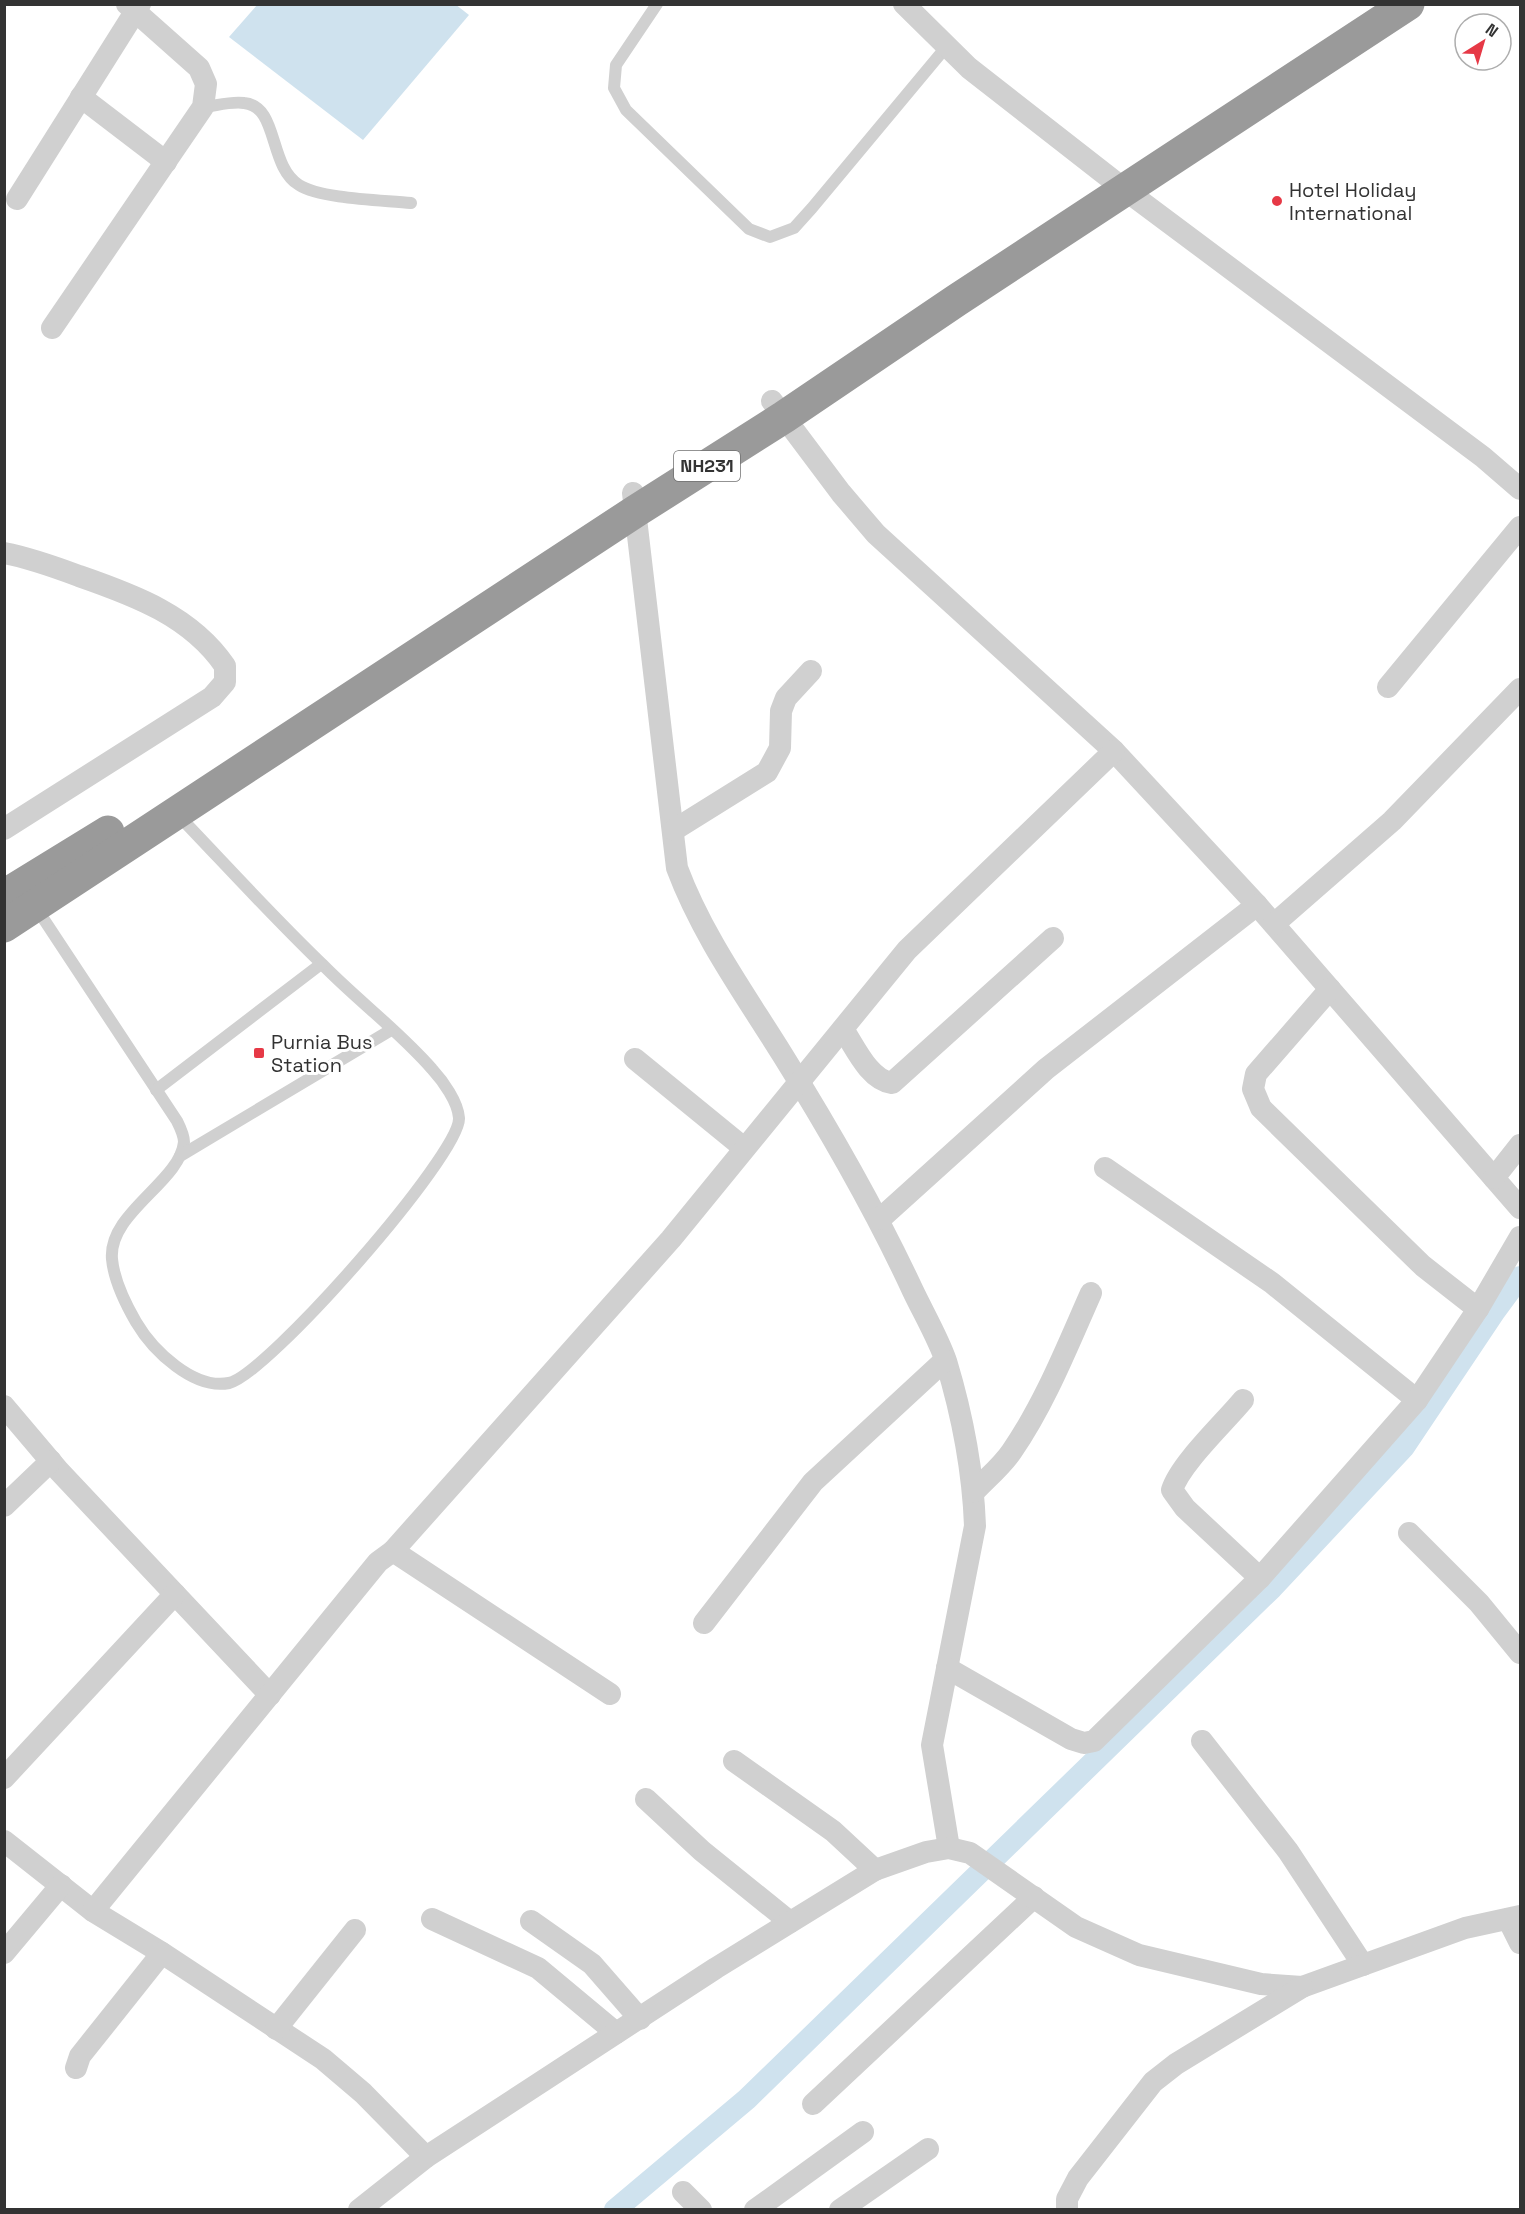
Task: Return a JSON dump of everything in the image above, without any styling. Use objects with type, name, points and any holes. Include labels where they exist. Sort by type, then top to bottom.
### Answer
[{"type":"highway","name":"NH231","points":[[4,926],[20,895],[169,794],[635,502],[778,409],[1115,182],[1372,4]]},
{"type":"highway","name":"NH231","points":[[1115,182],[1408,4]]},
{"type":"highway","name":"NH231","points":[[20,895],[177,814],[635,502]]},
{"type":"street","points":[[904,4],[969,68],[1115,182],[1483,457],[1521,489]]},
{"type":"street","points":[[17,199],[81,97],[134,6],[199,68],[206,84],[203,107],[52,328]]},
{"type":"street","points":[[81,97],[166,162]]},
{"type":"street","points":[[778,409],[876,534],[1114,751],[1274,924],[1521,1208]]},
{"type":"street","points":[[635,502],[677,868],[689,900],[707,935],[800,1082],[880,1219],[945,1360],[974,1492],[975,1526],[932,1745],[959,1850]]},
{"type":"street","points":[[1388,687],[1521,527]]},
{"type":"street","points":[[4,553],[24,556],[134,595],[199,634],[225,666],[225,682],[212,697],[4,829]]},
{"type":"street","points":[[674,830],[767,772],[780,748],[781,711],[786,698],[811,671]]},
{"type":"street","points":[[1274,924],[1392,821],[1521,689]]},
{"type":"street","points":[[93,1911],[378,1562],[393,1551],[671,1239],[907,950],[1114,751]]},
{"type":"street","points":[[880,1219],[1046,1069],[1257,905]]},
{"type":"street","points":[[843,1029],[873,1074],[883,1082],[892,1083],[1053,938]]},
{"type":"street","points":[[1330,990],[1256,1074],[1253,1089],[1261,1108],[1423,1266],[1478,1309]]},
{"type":"street","points":[[635,1059],[744,1148]]},
{"type":"street","points":[[1494,1178],[1521,1145]]},
{"type":"street","points":[[1105,1168],[1272,1283],[1417,1400]]},
{"type":"street","points":[[947,1668],[1071,1738],[1084,1743],[1094,1741],[1260,1578],[1417,1400],[1478,1309],[1521,1237]]},
{"type":"street","points":[[974,1492],[1011,1454],[1032,1419],[1049,1388],[1091,1293]]},
{"type":"street","points":[[704,1623],[813,1482],[945,1360]]},
{"type":"street","points":[[1243,1400],[1174,1481],[1172,1490],[1185,1508],[1260,1578]]},
{"type":"street","points":[[4,1406],[51,1461],[270,1695]]},
{"type":"street","points":[[4,1506],[51,1461]]},
{"type":"street","points":[[1409,1533],[1479,1603],[1521,1653]]},
{"type":"street","points":[[393,1551],[610,1694]]},
{"type":"street","points":[[4,1778],[175,1594]]},
{"type":"street","points":[[1202,1741],[1288,1851],[1362,1965]]},
{"type":"street","points":[[734,1761],[833,1831],[875,1870]]},
{"type":"street","points":[[646,1799],[702,1851],[790,1922]]},
{"type":"street","points":[[4,1841],[93,1911],[162,1953],[322,2060],[363,2093],[426,2157]]},
{"type":"street","points":[[359,2210],[426,2157],[790,1922],[875,1870],[926,1852],[959,1850],[1006,1876],[1076,1927],[1139,1955],[1261,1984],[1302,1987]]},
{"type":"street","points":[[4,1953],[60,1886]]},
{"type":"street","points":[[813,2104],[1035,1897]]},
{"type":"street","points":[[1067,2210],[1067,2199],[1078,2178],[1153,2082],[1176,2064],[1302,1987],[1465,1928],[1514,1917],[1521,1943]]},
{"type":"street","points":[[432,1919],[538,1968],[616,2033]]},
{"type":"street","points":[[531,1921],[592,1964],[640,2019]]},
{"type":"street","points":[[276,2029],[355,1930]]},
{"type":"street","points":[[76,2068],[80,2056],[162,1953]]},
{"type":"street","points":[[755,2210],[863,2132]]},
{"type":"street","points":[[840,2210],[928,2149]]},
{"type":"street","points":[[683,2192],[701,2210]]},
{"type":"lane","points":[[657,4],[616,65],[614,88],[626,110],[749,229],[770,237],[794,228],[947,46]]},
{"type":"lane","points":[[203,107],[244,103],[259,108],[267,120],[285,174],[299,186],[315,192],[411,203]]},
{"type":"lane","points":[[177,814],[321,964],[433,1070],[451,1095],[459,1117],[455,1136],[440,1160],[330,1294],[269,1356],[232,1382],[208,1384],[190,1377],[138,1326],[123,1298],[112,1258],[115,1237],[127,1219],[180,1156],[390,1030]]},
{"type":"lane","points":[[20,895],[177,1121],[184,1138],[180,1156]]},
{"type":"lane","points":[[156,1090],[321,964]]},
{"type":"water","points":[[455,4],[469,15],[363,140],[229,37],[257,5]]},
{"type":"waterway","points":[[615,2210],[747,2099],[1272,1588],[1404,1447],[1520,1277]]},
{"type":"place","name":"Hotel Holiday International","points":[[1277,201]]},
{"type":"place","name":"Purnia Bus Station","points":[[259,1053]]}]
